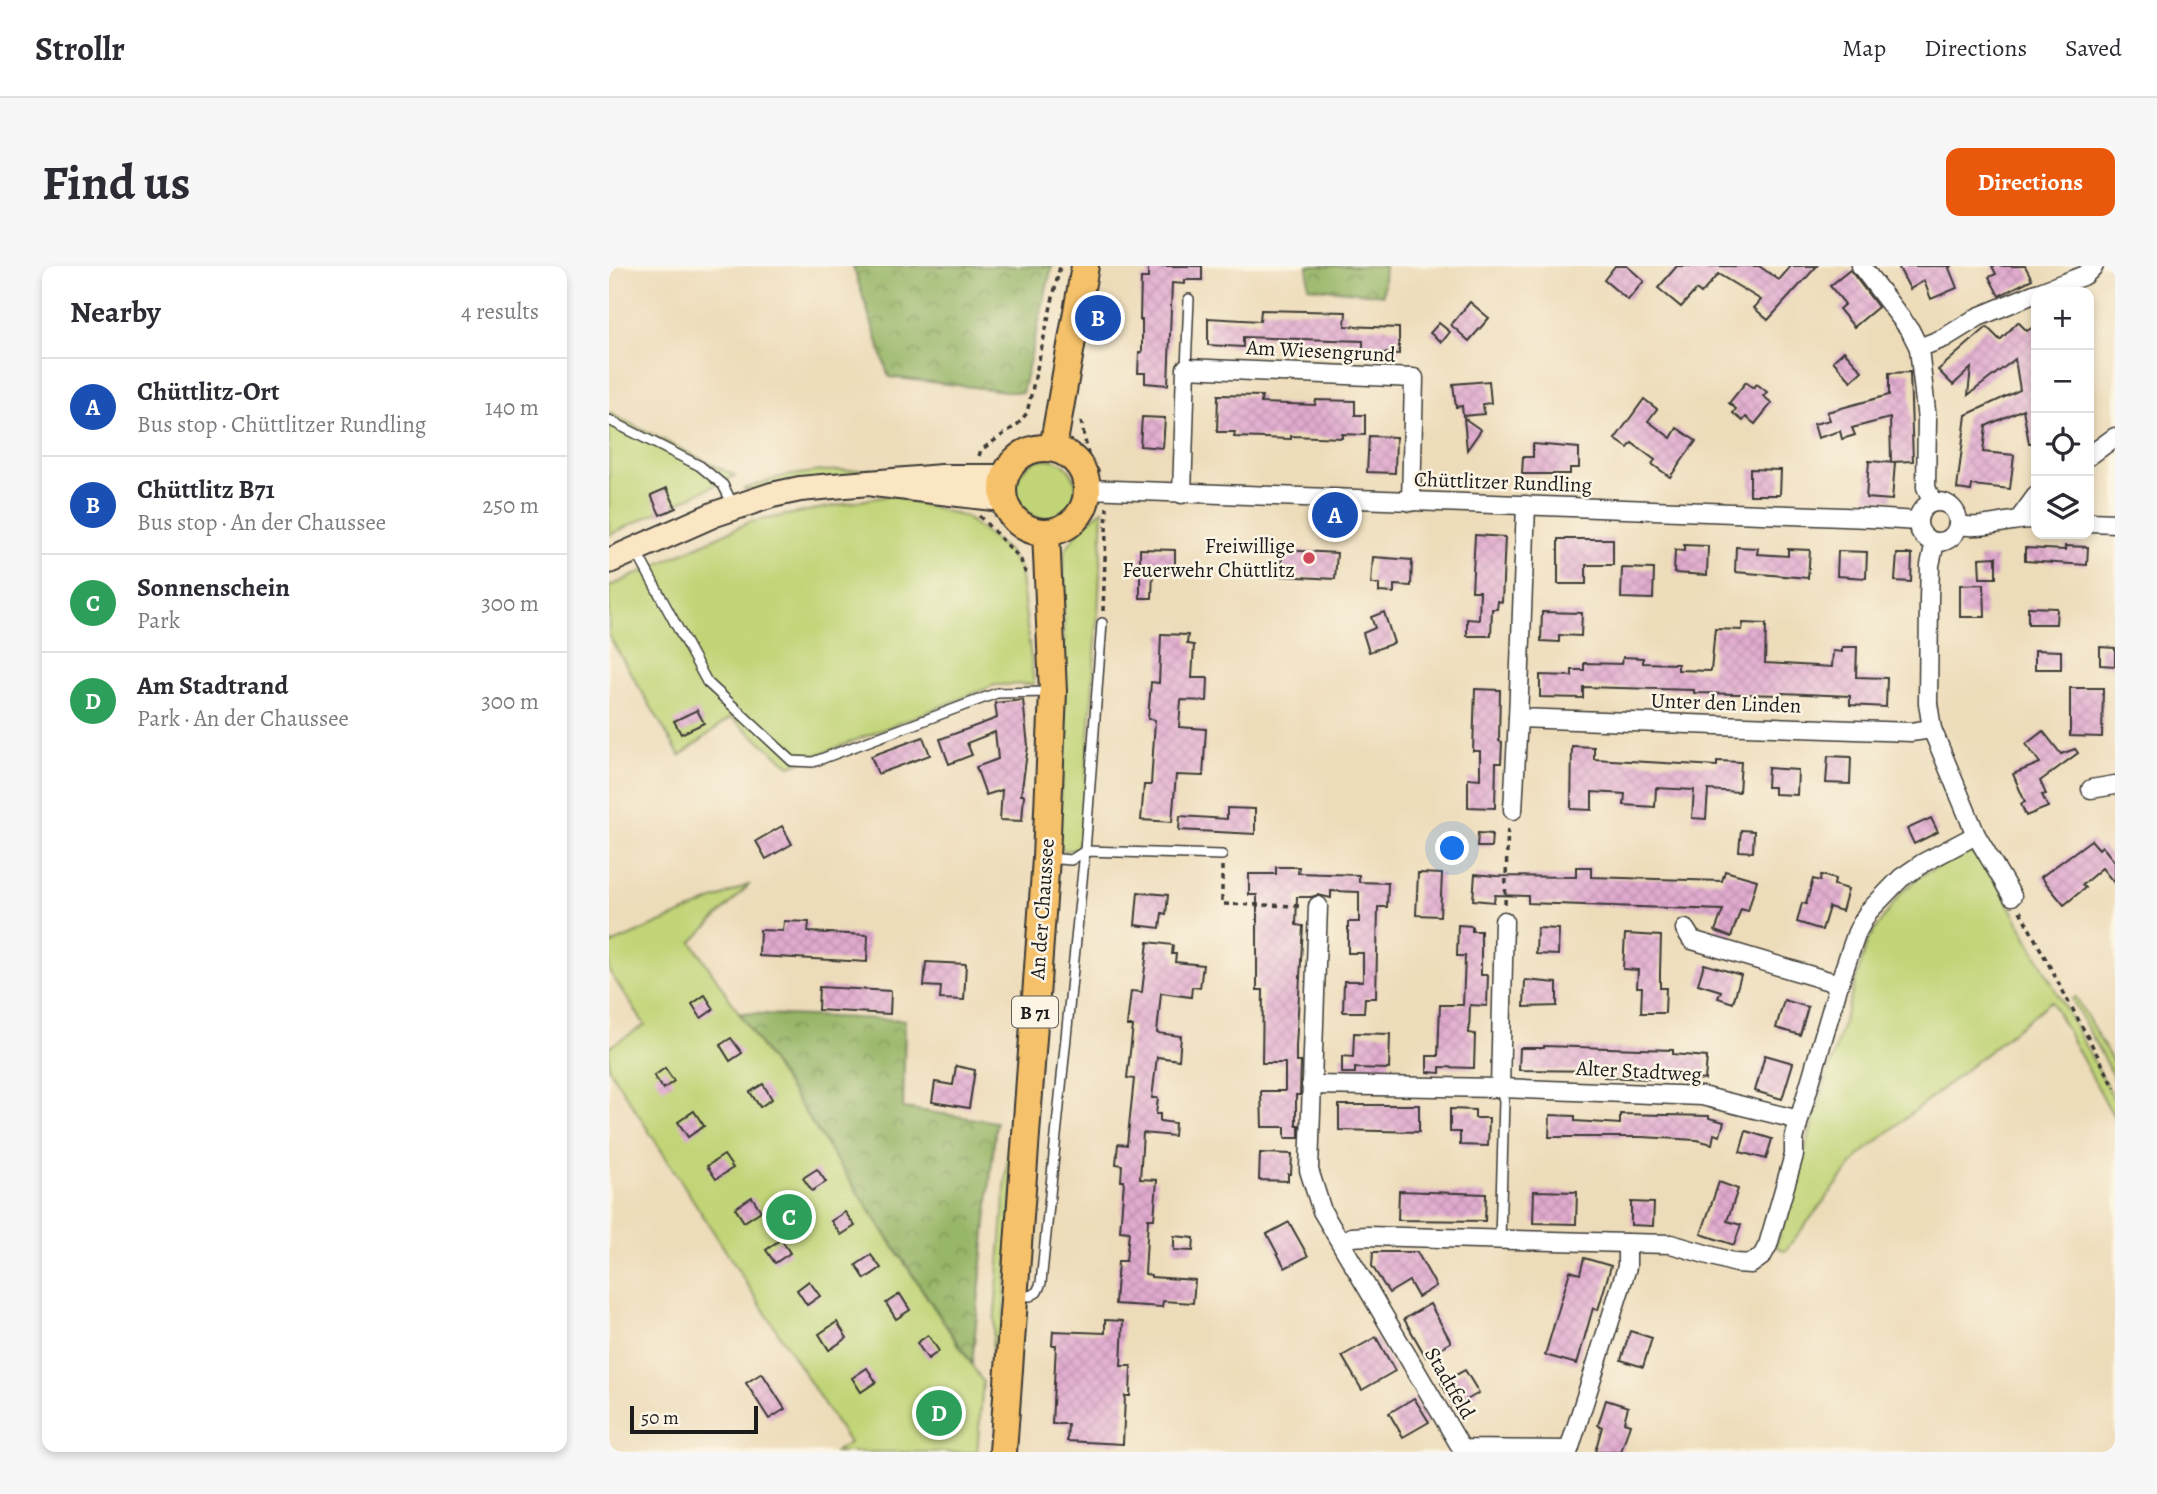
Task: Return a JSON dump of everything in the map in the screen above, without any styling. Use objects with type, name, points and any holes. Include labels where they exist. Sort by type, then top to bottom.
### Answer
[{"type":"main road","points":[[1053,448],[1085,266]]},
{"type":"main road","points":[[1036,448],[1053,448],[1067,454],[1077,463],[1084,475],[1098,485],[1076,518],[1058,530],[1046,532],[1024,527],[1015,520],[1008,511],[1002,488],[1007,471],[1019,456],[1036,448]]},
{"type":"main road","name":"An der Chaussee","points":[[1003,1452],[1046,858],[1053,692],[1046,532]]},
{"type":"street","points":[[1861,266],[1910,330],[1919,348],[1927,420],[1926,487],[1933,502]]},
{"type":"street","points":[[2053,287],[2084,275],[2094,266]]},
{"type":"street","points":[[1919,348],[1944,338],[1978,317],[2031,296]]},
{"type":"street","points":[[1182,494],[1186,368]]},
{"type":"street","name":"Am Wiesengrund","points":[[1186,368],[1414,378],[1411,502]]},
{"type":"street","points":[[2094,452],[2115,437]]},
{"type":"street","points":[[609,561],[734,507],[800,489],[942,477],[977,487],[993,477],[1002,488]]},
{"type":"street","name":"Chüttlitzer Rundling","points":[[1098,485],[1182,494],[1870,517],[1917,521]]},
{"type":"street","points":[[1933,502],[1948,504],[1958,517],[1958,525],[1950,538],[1935,542],[1920,533],[1917,521],[1919,513],[1933,502]]},
{"type":"street","points":[[1513,810],[1526,505]]},
{"type":"street","points":[[1958,525],[1973,527],[2028,519]]},
{"type":"street","points":[[2094,522],[2115,523]]},
{"type":"street","points":[[1935,542],[1930,565],[1929,600],[1928,702],[1932,729],[1976,835],[2012,896]]},
{"type":"street","name":"Unter den Linden","points":[[1518,718],[1910,732],[1932,729]]},
{"type":"street","points":[[2091,789],[2115,785]]},
{"type":"street","points":[[1342,1242],[1352,1237],[1367,1236],[1671,1244],[1736,1263],[1751,1264],[1762,1256],[1768,1245],[1794,1155],[1794,1140],[1799,1120],[1857,932],[1868,912],[1901,878],[1976,835]]},
{"type":"street","points":[[1311,1085],[1318,906]]},
{"type":"street","points":[[1500,1088],[1504,921]]},
{"type":"street","points":[[1685,929],[1692,940],[1839,984]]},
{"type":"street","name":"Alter Stadtweg","points":[[1311,1085],[1500,1088],[1702,1096],[1799,1120]]},
{"type":"street","name":"Stadtfeld","points":[[1311,1085],[1309,1170],[1322,1211],[1462,1448],[1570,1450],[1627,1266],[1627,1243]]},
{"type":"lane","points":[[1186,368],[1189,299]]},
{"type":"lane","points":[[609,419],[700,466],[727,490],[734,507]]},
{"type":"lane","points":[[635,549],[707,682],[792,761],[813,762],[997,693],[1053,692]]},
{"type":"lane","points":[[1014,1295],[1030,1296],[1037,1292],[1041,1283],[1085,851],[1102,623]]},
{"type":"lane","points":[[1046,858],[1071,860],[1085,851],[1222,855]]},
{"type":"lane","points":[[1500,1088],[1504,1100],[1500,1239]]},
{"type":"path","points":[[1028,582],[1020,558],[977,512],[977,462],[981,450],[1018,424],[1027,414],[1060,266]]},
{"type":"path","points":[[1081,415],[1082,431],[1098,485],[1102,623]]},
{"type":"path","points":[[1504,921],[1508,818],[1513,810]]},
{"type":"path","points":[[1222,855],[1221,904],[1318,906]]},
{"type":"path","points":[[2012,896],[2115,1088]]},
{"type":"green space","points":[[853,266],[1052,266],[1022,393],[889,377]]},
{"type":"green space","points":[[1308,266],[1385,266],[1383,295],[1308,287]]},
{"type":"green space","points":[[609,413],[735,476],[609,535]]},
{"type":"green space","points":[[1046,459],[1067,468],[1076,489],[1067,510],[1046,519],[1025,510],[1016,489],[1025,468]]},
{"type":"green space","points":[[969,466],[753,492],[744,489],[780,477],[820,471]]},
{"type":"green space","points":[[892,495],[965,517],[1008,551],[1020,569],[1034,684],[995,685],[790,766],[731,717],[680,756],[609,636],[609,587],[750,522]]},
{"type":"green space","points":[[1103,510],[1082,832],[1077,849],[1065,851],[1057,841],[1064,743],[1064,552],[1081,529]]},
{"type":"green space","points":[[1969,850],[1993,874],[2115,1101],[2115,1119],[2051,1001],[1860,1155],[1785,1251],[1776,1246],[1868,940],[1901,893],[1922,875]]},
{"type":"green space","points":[[750,884],[692,942],[983,1382],[977,1452],[835,1452],[849,1443],[609,1069],[609,1047],[645,1025],[609,971],[609,945]]},
{"type":"green space","points":[[2076,997],[2115,1066],[2115,1080],[2072,999]]},
{"type":"green space","points":[[739,1013],[905,1020],[903,1108],[996,1122],[972,1364]]},
{"type":"green space","points":[[1010,1128],[1017,1129],[1001,1354],[991,1363]]},
{"type":"building","points":[[1148,266],[1202,266],[1202,280],[1185,280],[1185,284],[1172,283],[1168,385],[1145,383],[1145,373],[1138,373],[1139,352],[1142,352],[1141,278],[1148,278]]},
{"type":"building","points":[[1615,266],[1627,266],[1644,281],[1628,300],[1604,280]]},
{"type":"building","points":[[1677,266],[1759,266],[1779,280],[1791,266],[1817,266],[1768,320],[1754,308],[1761,300],[1718,274],[1701,294],[1696,290],[1681,307],[1658,288]]},
{"type":"building","points":[[1898,266],[1951,266],[1949,268],[1957,288],[1931,299],[1924,281],[1910,289]]},
{"type":"building","points":[[1992,266],[2025,266],[2032,279],[1999,296],[1989,277],[1996,274]]},
{"type":"building","points":[[1850,270],[1878,307],[1854,327],[1839,309],[1845,304],[1830,286]]},
{"type":"building","points":[[1470,302],[1489,318],[1469,341],[1451,325]]},
{"type":"building","points":[[1261,310],[1346,312],[1345,326],[1399,328],[1399,354],[1363,352],[1363,341],[1243,337],[1243,347],[1208,345],[1208,318],[1260,321]]},
{"type":"building","points":[[2018,322],[2027,331],[2031,328],[2031,443],[2023,409],[1986,426],[1983,452],[2014,455],[2010,489],[1972,485],[1971,491],[1957,489],[1966,415],[2020,390],[2015,359],[1968,395],[1971,368],[1953,385],[1938,370],[1987,327],[2000,340]]},
{"type":"building","points":[[1439,323],[1450,332],[1442,342],[1430,333]]},
{"type":"building","points":[[1844,351],[1862,371],[1851,381],[1833,361]]},
{"type":"building","points":[[1910,372],[1913,461],[1891,462],[1890,418],[1852,428],[1855,435],[1842,439],[1840,431],[1818,438],[1814,424],[1830,420],[1827,412],[1889,395],[1889,373]]},
{"type":"building","points":[[1489,381],[1491,403],[1483,404],[1484,414],[1463,416],[1462,406],[1456,407],[1453,384]]},
{"type":"building","points":[[1746,382],[1753,388],[1757,384],[1767,392],[1763,396],[1772,403],[1755,424],[1746,417],[1743,421],[1733,413],[1736,409],[1729,403]]},
{"type":"building","points":[[1218,395],[1262,396],[1261,403],[1315,405],[1316,400],[1355,401],[1355,415],[1365,415],[1365,435],[1342,434],[1342,438],[1291,436],[1291,439],[1234,437],[1235,432],[1217,432]]},
{"type":"building","points":[[1644,399],[1657,409],[1648,421],[1671,438],[1677,428],[1696,441],[1670,477],[1652,464],[1655,460],[1632,443],[1628,448],[1615,439]]},
{"type":"building","points":[[1142,417],[1165,418],[1163,448],[1140,446]]},
{"type":"building","points":[[1464,418],[1481,430],[1467,450]]},
{"type":"building","points":[[1369,436],[1396,437],[1395,473],[1367,472]]},
{"type":"building","points":[[1533,444],[1579,448],[1579,468],[1570,468],[1570,474],[1522,474],[1523,457],[1533,457]]},
{"type":"building","points":[[1869,461],[1895,463],[1892,500],[1866,498]]},
{"type":"building","points":[[1750,469],[1781,470],[1780,495],[1750,495]]},
{"type":"building","points":[[667,488],[676,508],[660,515],[651,495]]},
{"type":"building","points":[[1475,535],[1505,537],[1502,602],[1498,601],[1497,609],[1492,609],[1491,636],[1467,636],[1467,619],[1479,620],[1480,591],[1472,591]]},
{"type":"building","points":[[1558,539],[1613,539],[1613,565],[1586,565],[1586,584],[1558,584]]},
{"type":"building","points":[[1684,545],[1708,546],[1707,575],[1674,573],[1675,550],[1684,551]]},
{"type":"building","points":[[2065,546],[2088,547],[2087,565],[2025,561],[2025,548],[2065,550]]},
{"type":"building","points":[[1736,547],[1758,548],[1757,554],[1788,556],[1788,549],[1810,550],[1808,578],[1735,572]]},
{"type":"building","points":[[1140,549],[1175,550],[1175,571],[1153,570],[1152,598],[1140,598]]},
{"type":"building","name":"Freiwillige Feuerwehr Chüttlitz","points":[[1282,550],[1337,553],[1335,579],[1281,576]]},
{"type":"building","points":[[1838,551],[1867,552],[1866,578],[1837,576]]},
{"type":"building","points":[[1897,554],[1912,554],[1911,582],[1895,581]]},
{"type":"building","points":[[1373,557],[1412,560],[1411,586],[1394,585],[1394,593],[1379,592],[1379,584],[1371,584]]},
{"type":"building","points":[[1996,557],[1996,578],[1980,578],[1979,558]]},
{"type":"building","points":[[1622,568],[1654,569],[1653,599],[1621,598]]},
{"type":"building","points":[[1984,584],[1985,617],[1960,617],[1960,585]]},
{"type":"building","points":[[2028,607],[2057,608],[2056,624],[2028,624]]},
{"type":"building","points":[[1384,612],[1394,643],[1369,652],[1363,633],[1375,628],[1371,617]]},
{"type":"building","points":[[1542,612],[1582,613],[1581,636],[1559,635],[1559,642],[1541,641]]},
{"type":"building","points":[[1743,623],[1766,624],[1765,663],[1832,667],[1833,651],[1842,652],[1842,647],[1857,647],[1856,677],[1887,678],[1886,707],[1850,705],[1850,696],[1694,693],[1694,690],[1583,687],[1583,698],[1540,697],[1540,675],[1572,676],[1572,670],[1584,670],[1584,663],[1622,664],[1623,657],[1643,658],[1643,663],[1678,664],[1678,670],[1711,671],[1715,629],[1742,630]]},
{"type":"building","points":[[1161,634],[1188,635],[1187,644],[1194,645],[1192,678],[1208,678],[1207,701],[1181,700],[1179,727],[1206,729],[1203,776],[1176,775],[1172,822],[1141,820],[1144,785],[1151,785],[1155,720],[1148,719],[1151,682],[1159,683]]},
{"type":"building","points":[[2100,647],[2115,648],[2115,666],[2100,665]]},
{"type":"building","points":[[2035,650],[2061,651],[2061,669],[2035,669]]},
{"type":"building","points":[[2070,688],[2103,688],[2102,737],[2070,736]]},
{"type":"building","points":[[1475,689],[1500,690],[1499,741],[1502,742],[1501,763],[1496,763],[1495,808],[1468,807],[1468,778],[1480,779],[1480,751],[1473,751]]},
{"type":"building","points":[[1023,700],[1028,746],[1021,795],[1024,795],[1022,821],[1000,820],[1002,790],[986,795],[976,767],[998,759],[995,732],[967,743],[972,755],[949,764],[940,739],[997,718],[995,703]]},
{"type":"building","points":[[697,710],[704,723],[681,734],[674,721]]},
{"type":"building","points":[[2043,731],[2061,754],[2075,749],[2078,753],[2040,781],[2046,794],[2042,795],[2048,807],[2026,816],[2021,804],[2025,802],[2013,774],[2040,763],[2026,744]]},
{"type":"building","points":[[923,737],[930,755],[878,774],[871,756]]},
{"type":"building","points":[[1572,746],[1594,747],[1594,759],[1717,766],[1717,761],[1741,762],[1739,792],[1708,790],[1706,819],[1692,818],[1694,790],[1656,788],[1655,807],[1624,805],[1625,794],[1592,792],[1592,810],[1571,809]]},
{"type":"building","points":[[1828,756],[1851,757],[1850,784],[1826,783]]},
{"type":"building","points":[[1768,768],[1798,770],[1797,795],[1774,794],[1774,787],[1767,787]]},
{"type":"building","points":[[1227,808],[1255,809],[1255,834],[1179,830],[1180,816],[1227,819]]},
{"type":"building","points":[[1931,818],[1938,832],[1914,844],[1907,829]]},
{"type":"building","points":[[782,826],[792,844],[766,859],[756,841]]},
{"type":"building","points":[[1741,830],[1754,831],[1753,852],[1739,851]]},
{"type":"building","points":[[1478,833],[1492,834],[1491,847],[1477,847]]},
{"type":"building","points":[[2091,840],[2099,849],[2102,846],[2115,862],[2115,884],[2102,868],[2082,885],[2085,888],[2064,905],[2041,877]]},
{"type":"building","points":[[1276,867],[1299,867],[1298,873],[1359,875],[1359,882],[1388,883],[1387,907],[1378,907],[1376,998],[1365,998],[1364,1012],[1343,1012],[1344,981],[1363,981],[1363,953],[1348,953],[1348,922],[1359,922],[1359,892],[1331,891],[1331,898],[1318,895],[1297,897],[1296,925],[1303,926],[1296,1046],[1296,1062],[1301,1062],[1300,1095],[1296,1095],[1299,1138],[1285,1138],[1285,1127],[1262,1127],[1261,1091],[1285,1091],[1285,1063],[1262,1063],[1263,990],[1257,990],[1257,895],[1249,895],[1249,874],[1276,874]]},
{"type":"building","points":[[1576,867],[1591,867],[1591,877],[1722,881],[1725,871],[1757,880],[1748,911],[1741,909],[1731,937],[1715,931],[1723,910],[1528,903],[1528,896],[1495,895],[1494,902],[1473,900],[1475,874],[1576,877]]},
{"type":"building","points":[[1418,873],[1442,874],[1440,916],[1416,915]]},
{"type":"building","points":[[1821,875],[1835,879],[1834,885],[1848,889],[1842,911],[1829,907],[1822,930],[1797,922],[1802,903],[1806,904],[1813,879],[1820,881]]},
{"type":"building","points":[[1138,892],[1168,895],[1166,914],[1162,913],[1160,928],[1135,925]]},
{"type":"building","points":[[784,921],[809,922],[808,932],[868,935],[867,962],[759,956],[760,930],[783,931]]},
{"type":"building","points":[[1458,925],[1472,926],[1472,931],[1481,931],[1481,975],[1488,975],[1487,1006],[1470,1005],[1469,1033],[1475,1034],[1474,1068],[1440,1067],[1440,1073],[1427,1072],[1427,1056],[1438,1056],[1440,1005],[1463,1005],[1465,956],[1457,956]]},
{"type":"building","points":[[1537,928],[1559,929],[1558,955],[1536,954]]},
{"type":"building","points":[[1625,934],[1661,936],[1660,988],[1666,988],[1665,1013],[1641,1013],[1642,987],[1637,987],[1638,970],[1623,969]]},
{"type":"building","points":[[1148,942],[1173,945],[1175,962],[1203,965],[1200,988],[1192,987],[1191,997],[1161,993],[1157,1033],[1181,1036],[1179,1060],[1157,1057],[1152,1098],[1158,1098],[1156,1114],[1160,1114],[1160,1121],[1175,1123],[1174,1136],[1143,1133],[1140,1179],[1157,1180],[1154,1219],[1148,1219],[1145,1274],[1151,1277],[1195,1280],[1193,1303],[1163,1301],[1162,1307],[1115,1304],[1118,1261],[1126,1261],[1129,1232],[1120,1231],[1124,1181],[1121,1181],[1122,1165],[1116,1164],[1118,1144],[1127,1145],[1134,1079],[1127,1078],[1133,1026],[1127,1026],[1131,991],[1142,992]]},
{"type":"building","points":[[926,962],[966,964],[964,1000],[940,999],[941,987],[924,986]]},
{"type":"building","points":[[1704,964],[1741,975],[1733,1003],[1718,998],[1721,991],[1698,984]]},
{"type":"building","points":[[1525,980],[1557,983],[1557,1006],[1524,1007]]},
{"type":"building","points":[[819,987],[891,991],[890,1014],[818,1010]]},
{"type":"building","points":[[705,995],[714,1009],[701,1018],[692,1004]]},
{"type":"building","points":[[1784,1000],[1808,1007],[1800,1035],[1776,1028]]},
{"type":"building","points":[[1354,1033],[1390,1034],[1389,1069],[1355,1068],[1355,1073],[1342,1073],[1342,1056],[1353,1057]]},
{"type":"building","points":[[731,1038],[742,1053],[730,1061],[720,1045]]},
{"type":"building","points":[[1544,1046],[1673,1050],[1673,1054],[1707,1057],[1705,1080],[1686,1078],[1687,1073],[1653,1073],[1652,1079],[1604,1077],[1604,1071],[1519,1070],[1520,1048]]},
{"type":"building","points":[[1765,1055],[1793,1063],[1782,1099],[1755,1091]]},
{"type":"building","points":[[956,1066],[975,1070],[969,1108],[932,1102],[935,1082],[953,1085]]},
{"type":"building","points":[[665,1068],[674,1081],[663,1089],[654,1076]]},
{"type":"building","points":[[763,1084],[772,1099],[760,1107],[750,1092]]},
{"type":"building","points":[[1339,1105],[1419,1105],[1419,1132],[1339,1130]]},
{"type":"building","points":[[1450,1109],[1475,1110],[1475,1118],[1489,1118],[1488,1146],[1460,1145],[1460,1132],[1450,1132]]},
{"type":"building","points":[[694,1111],[704,1126],[688,1137],[678,1122]]},
{"type":"building","points":[[1620,1114],[1709,1116],[1724,1122],[1720,1136],[1714,1134],[1712,1144],[1697,1140],[1642,1137],[1549,1137],[1550,1115],[1575,1116],[1575,1121],[1620,1124]]},
{"type":"building","points":[[1746,1131],[1772,1139],[1766,1159],[1740,1152]]},
{"type":"building","points":[[1260,1153],[1292,1154],[1288,1181],[1259,1180]]},
{"type":"building","points":[[724,1155],[733,1168],[716,1179],[707,1166]]},
{"type":"building","points":[[817,1169],[826,1182],[812,1191],[803,1178]]},
{"type":"building","points":[[1719,1182],[1738,1189],[1727,1221],[1741,1225],[1734,1245],[1701,1234]]},
{"type":"building","points":[[1399,1191],[1486,1194],[1485,1221],[1398,1220]]},
{"type":"building","points":[[1534,1191],[1577,1192],[1576,1224],[1533,1223]]},
{"type":"building","points":[[752,1197],[761,1211],[744,1222],[735,1208]]},
{"type":"building","points":[[1631,1202],[1654,1203],[1653,1226],[1631,1225]]},
{"type":"building","points":[[845,1212],[855,1226],[841,1235],[831,1221]]},
{"type":"building","points":[[1289,1222],[1308,1256],[1285,1268],[1267,1234]]},
{"type":"building","points":[[1174,1236],[1194,1238],[1193,1251],[1174,1250]]},
{"type":"building","points":[[781,1239],[790,1253],[775,1263],[766,1250]]},
{"type":"building","points":[[1373,1252],[1417,1252],[1436,1286],[1418,1297],[1409,1281],[1389,1293],[1372,1266]]},
{"type":"building","points":[[871,1255],[881,1268],[865,1279],[856,1265]]},
{"type":"building","points":[[1584,1258],[1611,1266],[1598,1310],[1593,1308],[1577,1364],[1545,1355],[1570,1271],[1580,1274]]},
{"type":"building","points":[[809,1281],[820,1296],[807,1305],[797,1290]]},
{"type":"building","points":[[900,1294],[910,1310],[896,1319],[886,1303]]},
{"type":"building","points":[[1430,1304],[1451,1342],[1426,1357],[1404,1319]]},
{"type":"building","points":[[1105,1320],[1123,1321],[1121,1366],[1131,1366],[1130,1396],[1125,1396],[1123,1444],[1067,1441],[1068,1424],[1052,1424],[1056,1345],[1052,1345],[1053,1331],[1105,1333]]},
{"type":"building","points":[[837,1322],[847,1338],[829,1350],[819,1334]]},
{"type":"building","points":[[1630,1331],[1652,1338],[1643,1367],[1621,1360]]},
{"type":"building","points":[[928,1335],[939,1351],[928,1359],[917,1343]]},
{"type":"building","points":[[1376,1337],[1395,1371],[1362,1390],[1342,1356]]},
{"type":"building","points":[[867,1368],[876,1382],[861,1392],[852,1378]]},
{"type":"building","points":[[1465,1370],[1479,1393],[1454,1407],[1441,1383]]},
{"type":"building","points":[[762,1373],[785,1409],[769,1419],[746,1383]]},
{"type":"building","points":[[1414,1398],[1429,1422],[1403,1437],[1389,1413]]},
{"type":"building","points":[[1606,1400],[1628,1407],[1624,1422],[1630,1424],[1621,1452],[1595,1452],[1602,1427],[1598,1425]]},
{"type":"place","name":"Chüttlitz B71","points":[[1098,318]]},
{"type":"place","name":"Chüttlitz-Ort","points":[[1335,515]]},
{"type":"place","name":"Freiwillige Feuerwehr Chüttlitz","points":[[1309,558]]},
{"type":"place","name":"Sonnenschein","points":[[789,1217]]},
{"type":"place","name":"Am Stadtrand","points":[[939,1413]]}]
